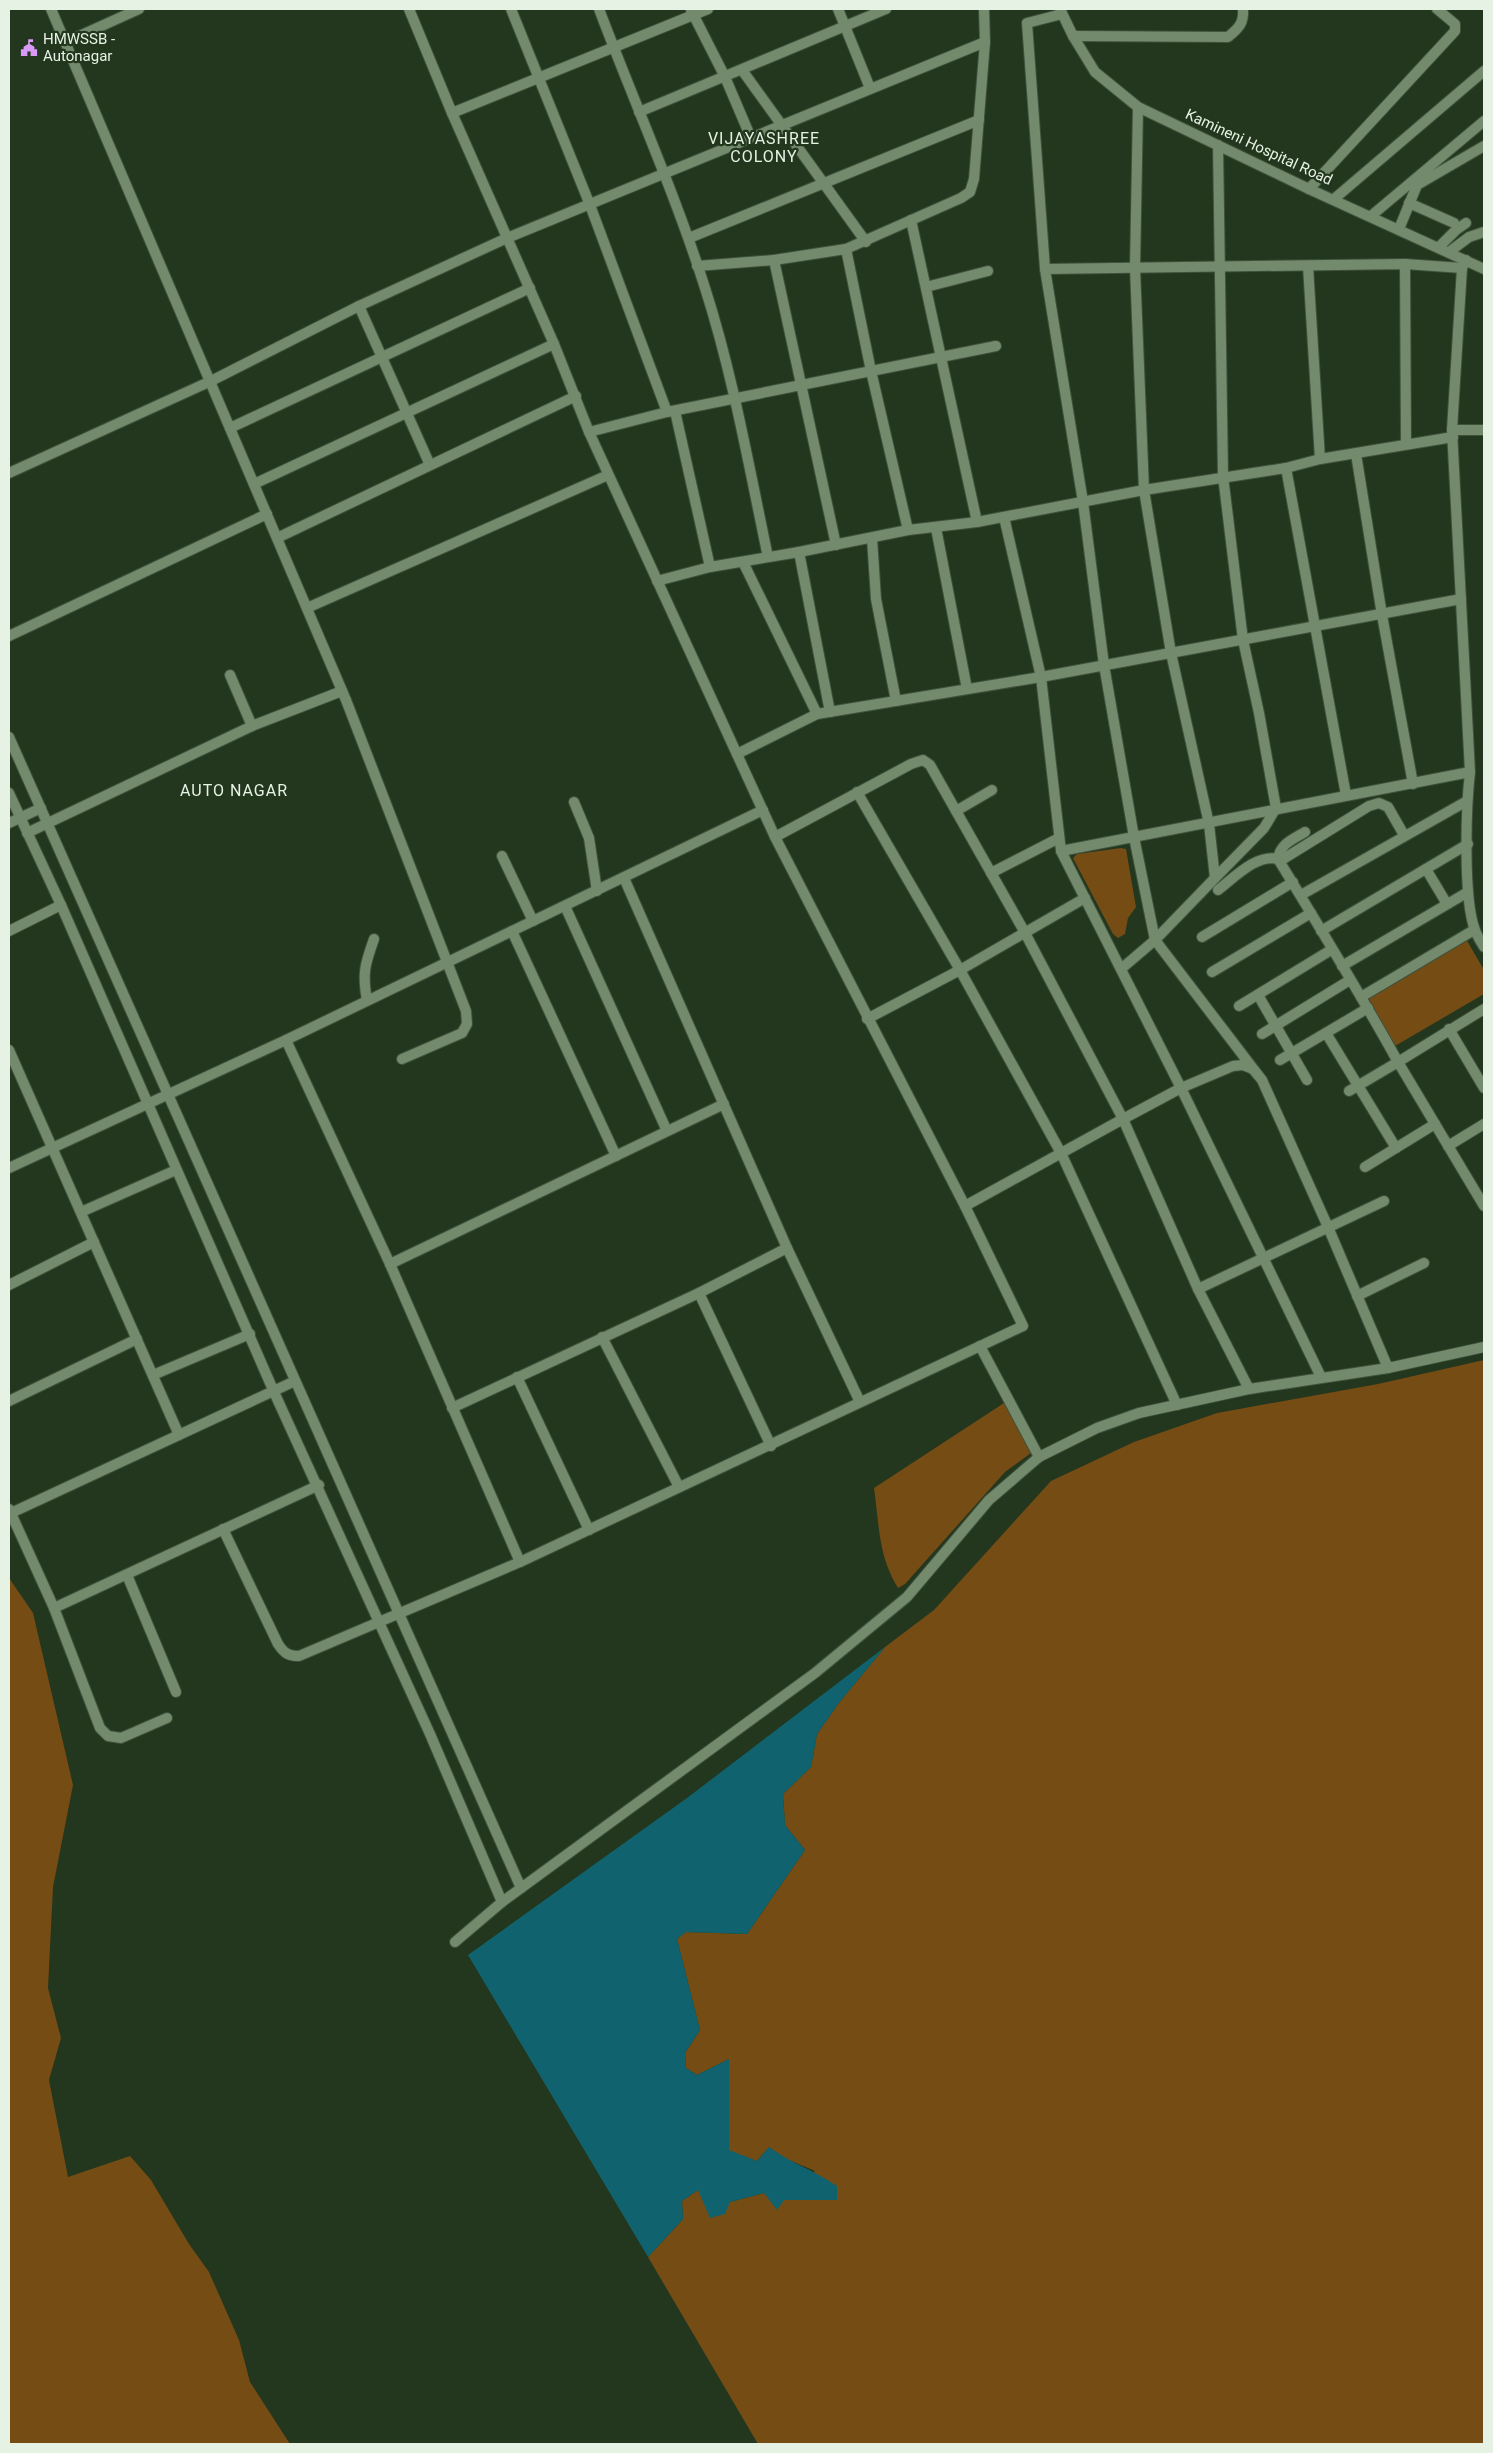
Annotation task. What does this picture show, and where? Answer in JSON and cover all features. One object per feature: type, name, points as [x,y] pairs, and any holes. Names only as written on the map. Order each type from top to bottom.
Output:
[{"type":"street","points":[[51,9],[342,691],[466,1011],[467,1024],[462,1033],[402,1059]]},
{"type":"street","points":[[66,42],[138,9]]},
{"type":"street","points":[[223,1529],[278,1644],[290,1656],[299,1656],[520,1562],[1023,1326],[965,1206],[867,1019],[775,837],[588,432],[576,396],[554,344],[452,113],[409,9]]},
{"type":"street","points":[[511,9],[671,412],[710,567]]},
{"type":"street","points":[[599,9],[689,238],[705,288],[735,399],[768,556]]},
{"type":"street","points":[[452,113],[614,47],[692,12],[708,9]]},
{"type":"street","points":[[838,9],[870,88]]},
{"type":"street","points":[[639,112],[886,9]]},
{"type":"street","points":[[697,266],[774,260],[846,249],[866,242],[961,198],[970,192],[974,179],[985,42],[984,9]]},
{"type":"street","points":[[1073,36],[1228,37],[1241,26],[1244,18],[1243,9]]},
{"type":"street","points":[[1309,189],[1455,31],[1455,24],[1437,9]]},
{"type":"street","points":[[1060,11],[1027,23],[1045,269],[1083,502],[1104,665],[1134,837],[1155,940],[1258,1076]]},
{"type":"street","name":"Kamineni Hospital Road","points":[[1060,11],[1095,72],[1138,106],[1309,189],[1439,247],[1464,264],[1484,269]]},
{"type":"street","points":[[692,12],[725,77],[750,138]]},
{"type":"street","points":[[9,473],[211,381],[359,306],[507,238],[985,42]]},
{"type":"street","points":[[742,70],[784,125],[866,242]]},
{"type":"street","points":[[1334,199],[1484,71]]},
{"type":"street","points":[[1138,106],[1135,268],[1144,490],[1171,653],[1209,824],[1215,878]]},
{"type":"street","points":[[689,238],[979,120]]},
{"type":"street","points":[[1371,216],[1484,121]]},
{"type":"street","points":[[1121,969],[1155,940],[1264,828],[1276,808],[1242,640],[1223,476],[1218,145]]},
{"type":"street","points":[[1399,229],[1417,185],[1484,146]]},
{"type":"street","points":[[1409,203],[1454,223]]},
{"type":"street","points":[[911,220],[977,522]]},
{"type":"street","points":[[1439,247],[1466,222]]},
{"type":"street","points":[[1449,252],[1469,238],[1484,232]]},
{"type":"street","points":[[846,249],[871,371],[908,530]]},
{"type":"street","points":[[774,260],[836,545]]},
{"type":"street","points":[[1405,264],[1406,444]]},
{"type":"street","points":[[1045,269],[1464,264],[1453,434],[1470,772],[1467,801],[1468,892],[1474,930],[1484,947]]},
{"type":"street","points":[[1308,266],[1320,459]]},
{"type":"street","points":[[926,287],[988,271]]},
{"type":"street","points":[[230,428],[530,288]]},
{"type":"street","points":[[359,306],[430,465]]},
{"type":"street","points":[[254,484],[554,344]]},
{"type":"street","points":[[588,432],[671,412],[996,346]]},
{"type":"street","points":[[277,538],[576,396]]},
{"type":"street","points":[[657,581],[710,567],[799,552],[908,530],[977,522],[1223,476],[1286,468],[1320,459],[1484,430]]},
{"type":"street","points":[[1356,454],[1382,615],[1413,784]]},
{"type":"street","points":[[1286,468],[1317,627],[1346,795]]},
{"type":"street","points":[[307,608],[608,475]]},
{"type":"street","points":[[9,636],[267,514]]},
{"type":"street","points":[[1004,517],[1041,677],[1061,851],[1181,1088],[1262,1259],[1321,1377]]},
{"type":"street","points":[[936,528],[967,689]]},
{"type":"street","points":[[872,538],[876,599],[896,701]]},
{"type":"street","points":[[799,552],[830,712]]},
{"type":"street","points":[[743,562],[818,714]]},
{"type":"street","points":[[737,754],[818,714],[1041,677],[1461,599]]},
{"type":"street","points":[[230,675],[252,726]]},
{"type":"street","points":[[27,833],[252,726],[342,691]]},
{"type":"street","points":[[9,737],[521,1888]]},
{"type":"street","points":[[775,837],[911,764],[923,760],[930,765],[1024,931],[1123,1119],[1198,1290],[1249,1389]]},
{"type":"street","points":[[1061,851],[1209,824],[1276,808],[1470,772]]},
{"type":"street","points":[[956,810],[992,790]]},
{"type":"street","points":[[857,792],[960,970],[1061,1153],[1177,1405]]},
{"type":"street","points":[[9,793],[61,905],[274,1392],[319,1485],[502,1902]]},
{"type":"street","points":[[1301,895],[1467,801]]},
{"type":"street","points":[[574,802],[589,838],[597,891]]},
{"type":"street","points":[[1218,890],[1253,864],[1269,857],[1279,860],[1369,806],[1379,803],[1388,807],[1404,835]]},
{"type":"street","points":[[9,823],[41,808]]},
{"type":"street","points":[[9,1168],[286,1040],[763,810]]},
{"type":"street","points":[[1305,832],[1286,843],[1279,851],[1279,860],[1484,1206]]},
{"type":"street","points":[[991,873],[1059,838]]},
{"type":"street","points":[[1321,931],[1468,844]]},
{"type":"street","points":[[502,856],[533,921]]},
{"type":"street","points":[[1426,869],[1447,904]]},
{"type":"street","points":[[624,878],[788,1248],[860,1402]]},
{"type":"street","points":[[1202,937],[1292,882]]},
{"type":"street","points":[[1342,966],[1468,892]]},
{"type":"street","points":[[867,1019],[960,970],[1024,931],[1085,898]]},
{"type":"street","points":[[9,931],[61,905]]},
{"type":"street","points":[[565,906],[667,1131]]},
{"type":"street","points":[[1212,972],[1311,912]]},
{"type":"street","points":[[1361,997],[1474,930]]},
{"type":"street","points":[[512,931],[616,1156]]},
{"type":"street","points":[[367,1000],[363,980],[364,966],[374,939]]},
{"type":"street","points":[[1240,1006],[1331,950]]},
{"type":"street","points":[[1262,1034],[1350,980]]},
{"type":"street","points":[[1258,995],[1307,1080]]},
{"type":"street","points":[[1280,1060],[1368,1008]]},
{"type":"street","points":[[1353,1088],[1484,1009]]},
{"type":"street","points":[[1449,1029],[1484,1088]]},
{"type":"street","points":[[1326,1033],[1353,1088],[1396,1148]]},
{"type":"street","points":[[286,1040],[390,1264],[520,1562]]},
{"type":"street","points":[[9,1050],[179,1435]]},
{"type":"street","points":[[965,1206],[1181,1088],[1233,1066],[1243,1065],[1252,1068],[1258,1076],[1328,1227],[1388,1368]]},
{"type":"street","points":[[390,1264],[724,1104]]},
{"type":"street","points":[[1365,1167],[1436,1124]]},
{"type":"street","points":[[1448,1146],[1484,1124]]},
{"type":"street","points":[[81,1212],[176,1170]]},
{"type":"street","points":[[1198,1290],[1384,1200]]},
{"type":"street","points":[[9,1286],[94,1242]]},
{"type":"street","points":[[452,1408],[602,1336],[699,1293],[788,1248]]},
{"type":"street","points":[[1357,1296],[1424,1263]]},
{"type":"street","points":[[699,1293],[770,1446]]},
{"type":"street","points":[[153,1375],[250,1334]]},
{"type":"street","points":[[602,1336],[679,1486]]},
{"type":"street","points":[[9,1401],[137,1338]]},
{"type":"street","points":[[980,1346],[1039,1457]]},
{"type":"street","points":[[455,1942],[502,1902],[815,1673],[900,1603],[989,1500],[1039,1457],[1097,1428],[1139,1413],[1249,1389],[1388,1368],[1484,1347]]},
{"type":"street","points":[[517,1377],[589,1530]]},
{"type":"street","points":[[167,1718],[121,1738],[108,1736],[100,1728],[54,1608],[10,1511],[295,1381]]},
{"type":"street","points":[[54,1608],[319,1485]]},
{"type":"street","points":[[127,1574],[176,1692]]},
{"type":"shaded area","points":[[1121,848],[1126,849],[1136,907],[1128,918],[1125,934],[1118,938],[1113,934],[1073,858],[1077,854]]},
{"type":"shaded area","points":[[1466,939],[1484,970],[1484,994],[1395,1046],[1367,996]]},
{"type":"shaded area","points":[[1484,1360],[1484,2444],[758,2444],[648,2257],[683,2219],[682,2201],[698,2190],[730,2202],[764,2193],[784,2200],[815,2171],[784,2158],[769,2147],[757,2161],[729,2151],[729,2059],[697,2075],[686,2068],[685,2053],[700,2030],[677,1939],[685,1932],[747,1934],[805,1850],[785,1825],[783,1794],[811,1767],[817,1734],[838,1704],[885,1647],[934,1610],[1051,1481],[1134,1442],[1217,1413],[1378,1384]]},
{"type":"shaded area","points":[[1004,1403],[1031,1453],[1005,1472],[905,1584],[898,1588],[891,1576],[883,1552],[874,1488]]},
{"type":"shaded area","points":[[9,1578],[33,1613],[73,1785],[53,1887],[48,1988],[61,2038],[49,2080],[68,2177],[130,2156],[151,2180],[189,2244],[209,2272],[239,2340],[250,2382],[290,2444],[9,2444]]},
{"type":"water","points":[[885,1647],[838,1704],[817,1734],[811,1767],[783,1794],[785,1825],[805,1850],[747,1934],[686,1932],[677,1939],[700,2030],[685,2053],[686,2068],[697,2075],[729,2059],[729,2150],[757,2161],[769,2147],[785,2158],[820,2175],[837,2186],[837,2200],[784,2200],[777,2210],[764,2193],[730,2202],[725,2214],[710,2218],[698,2190],[682,2201],[683,2219],[648,2257],[468,1955],[687,1798]]},
{"type":"place","name":"HMWSSB - Autonagar","points":[[29,48]]},
{"type":"district","name":"VIJAYASHREE COLONY","points":[[764,147]]},
{"type":"district","name":"AUTO NAGAR","points":[[234,790]]}]
